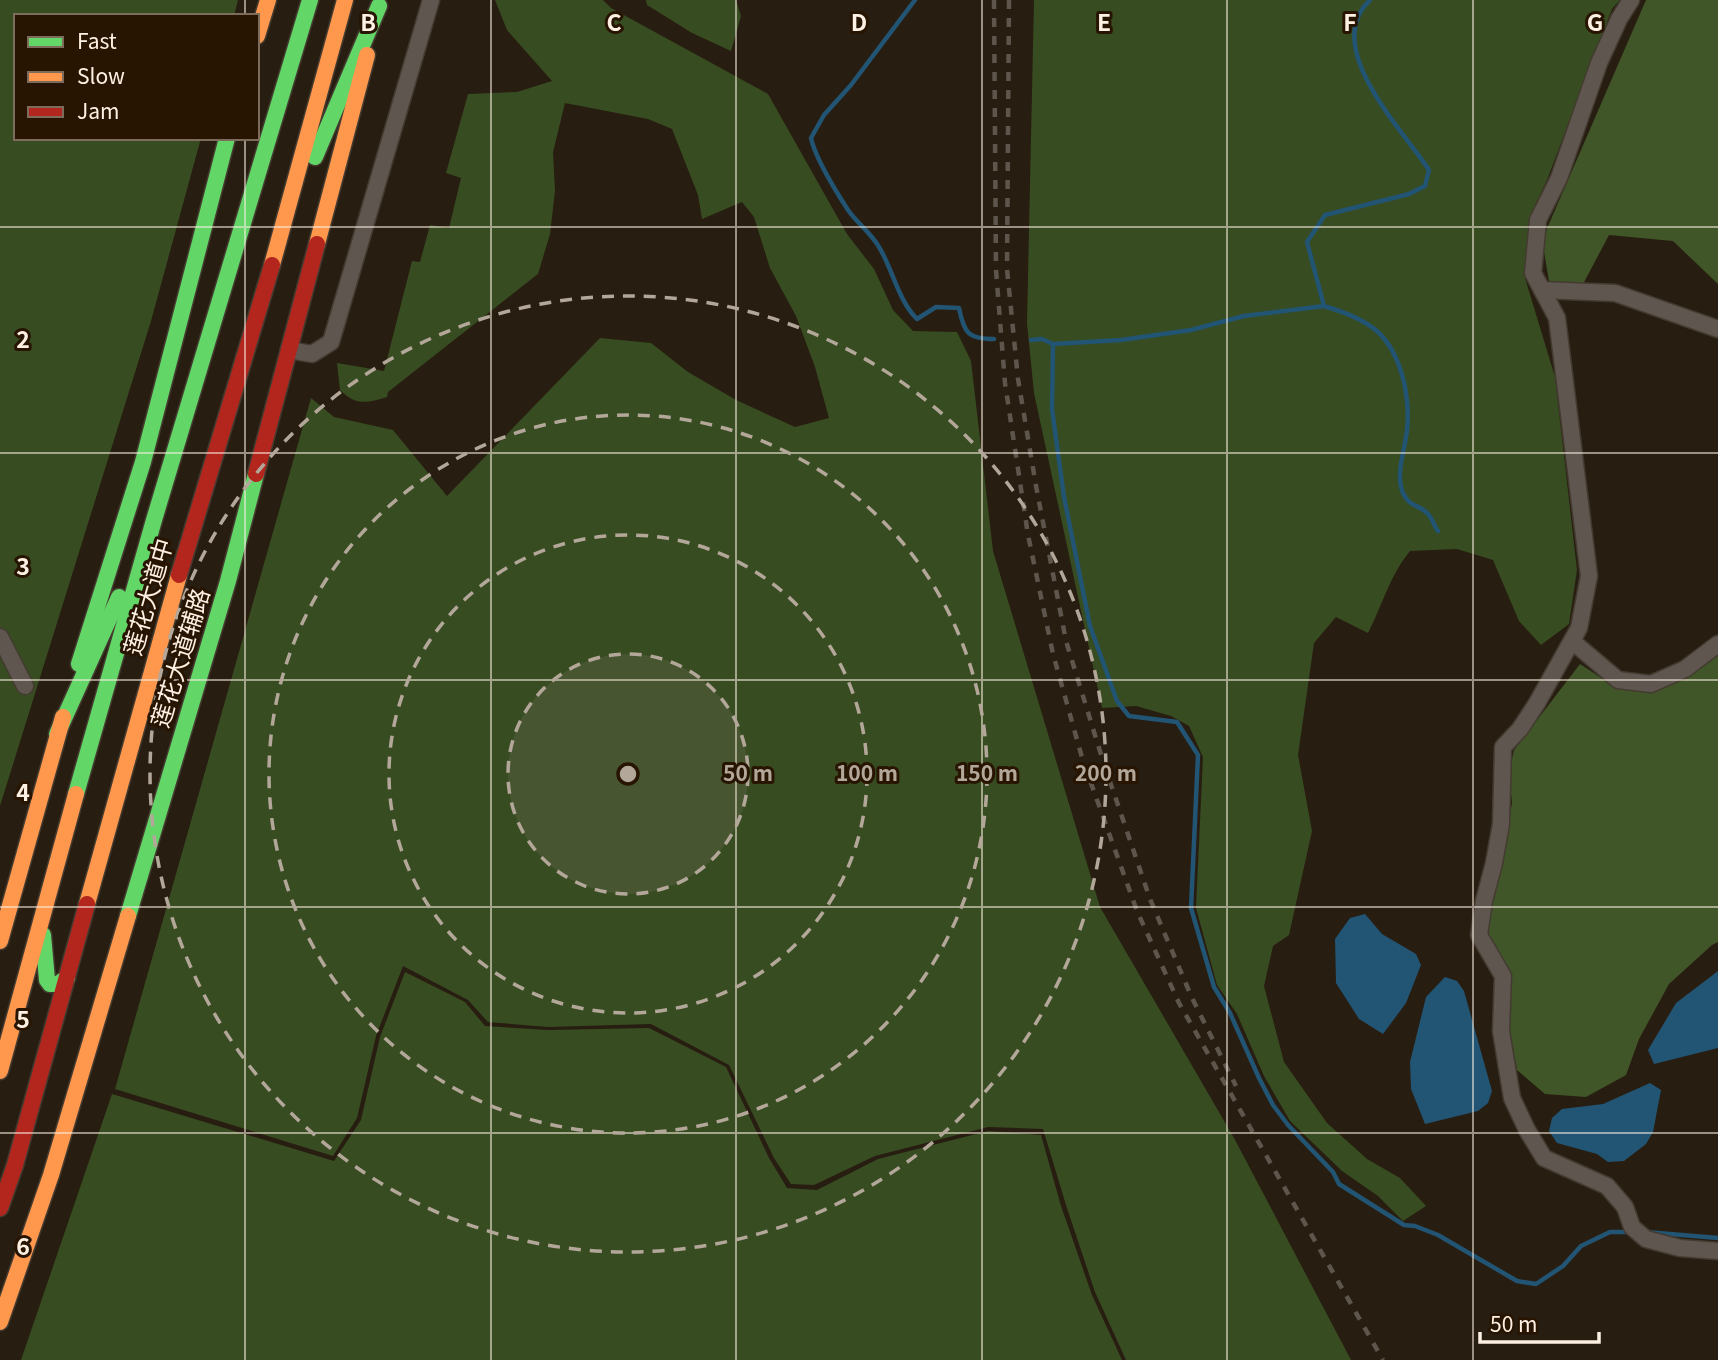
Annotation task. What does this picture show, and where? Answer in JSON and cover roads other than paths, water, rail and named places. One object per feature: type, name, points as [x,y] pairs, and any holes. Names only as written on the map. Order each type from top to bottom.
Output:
[{"type":"main road","points":[[259,29],[268,0]]},
{"type":"main road","name":"莲花大道中","points":[[0,1071],[154,520],[310,0]]},
{"type":"main road","name":"莲花大道中","points":[[0,1208],[15,1165],[187,546],[277,247],[345,0]]},
{"type":"main road","points":[[277,247],[380,3]]},
{"type":"main road","name":"莲花大道辅路","points":[[0,1322],[51,1175],[228,580],[380,3]]},
{"type":"main road","points":[[0,942],[57,734],[143,462],[226,140]]},
{"type":"main road","points":[[57,734],[154,520]]},
{"type":"main road","points":[[42,914],[47,980],[50,984],[58,984],[67,978]]},
{"type":"street","points":[[289,350],[312,354],[331,342],[431,0]]},
{"type":"street","points":[[1631,0],[1599,63],[1559,178],[1538,220],[1533,272],[1557,318],[1567,382],[1579,509],[1590,576],[1579,628],[1537,703],[1520,729],[1503,747],[1501,824],[1479,935],[1503,976],[1501,1031],[1511,1098],[1544,1158],[1607,1186],[1625,1207],[1632,1227],[1646,1239],[1680,1248],[1718,1251]]},
{"type":"street","points":[[1542,290],[1615,293],[1718,329]]},
{"type":"street","points":[[0,637],[25,686]]},
{"type":"street","points":[[1572,641],[1618,680],[1651,684],[1685,670],[1718,644]]},
{"type":"water","points":[[1365,914],[1382,934],[1416,954],[1421,965],[1406,1003],[1383,1034],[1359,1019],[1336,983],[1335,939],[1350,918]]},
{"type":"water","points":[[1718,971],[1718,1048],[1654,1064],[1648,1050],[1676,1003]]},
{"type":"water","points":[[1445,977],[1457,981],[1464,991],[1492,1091],[1488,1103],[1478,1111],[1425,1124],[1411,1089],[1410,1062],[1426,997]]},
{"type":"water","points":[[1650,1083],[1661,1090],[1653,1132],[1646,1144],[1624,1161],[1608,1162],[1597,1154],[1557,1143],[1549,1131],[1552,1118],[1562,1109],[1603,1104]]},
{"type":"waterway","points":[[915,0],[851,85],[824,115],[811,138],[833,185],[848,210],[879,247],[900,294],[917,319],[936,307],[959,308],[965,329],[969,333],[978,338],[994,339]]},
{"type":"waterway","points":[[1370,0],[1357,19],[1354,41],[1360,64],[1371,88],[1429,170],[1425,186],[1409,194],[1325,215],[1307,242],[1324,306],[1367,324],[1377,331],[1393,352],[1404,382],[1408,418],[1400,470],[1401,486],[1406,498],[1429,515],[1438,531]]},
{"type":"waterway","points":[[1053,344],[1121,340],[1191,330],[1244,316],[1324,306]]},
{"type":"waterway","points":[[1031,340],[1042,339],[1053,344],[1052,409],[1064,497],[1090,626],[1117,701],[1129,716],[1177,722],[1198,755],[1191,908],[1214,987],[1230,1013],[1273,1105],[1288,1125],[1333,1172],[1339,1184],[1404,1225],[1415,1226],[1438,1235],[1517,1281],[1536,1284],[1563,1266],[1581,1246],[1610,1232],[1629,1232]]},
{"type":"waterway","points":[[1646,1232],[1718,1238]]},
{"type":"railway","points":[[994,0],[996,270],[1005,383],[1028,535],[1053,654],[1083,761],[1137,911],[1179,1003],[1383,1360]]},
{"type":"railway","points":[[1009,0],[1007,269],[1018,379],[1066,641],[1150,899],[1192,998],[1236,1086]]}]
